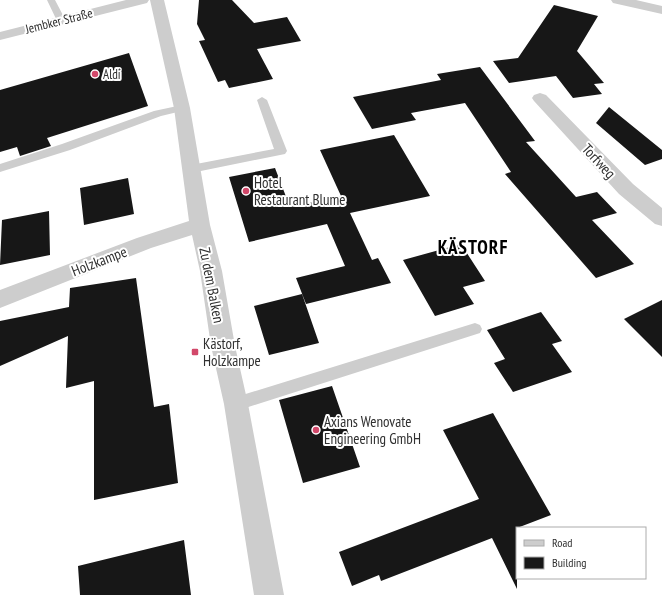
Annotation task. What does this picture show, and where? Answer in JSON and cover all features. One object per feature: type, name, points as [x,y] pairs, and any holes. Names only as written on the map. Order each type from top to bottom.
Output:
[{"type":"street","name":"Jembker Straße","points":[[0,36],[142,0]]},
{"type":"street","name":"Zu dem Balken","points":[[157,0],[182,108],[200,225],[211,271],[223,346],[236,404],[269,595]]},
{"type":"street","points":[[618,0],[662,10]]},
{"type":"street","name":"Torfweg","points":[[540,98],[626,189],[662,219]]},
{"type":"street","name":"Holzkampe","points":[[0,299],[144,244],[200,225]]},
{"type":"lane","points":[[51,0],[60,21]]},
{"type":"lane","points":[[191,168],[281,151],[262,100]]},
{"type":"lane","points":[[0,168],[66,147],[158,113],[182,108]]},
{"type":"lane","points":[[236,404],[475,329]]},
{"type":"building","points":[[199,0],[232,0],[254,23],[287,17],[301,41],[257,49],[273,79],[229,88],[225,80],[218,82],[199,41],[205,40],[197,24]]},
{"type":"building","points":[[554,5],[598,16],[577,51],[604,83],[594,84],[602,94],[573,98],[556,76],[509,83],[493,61],[518,58]]},
{"type":"building","points":[[129,53],[148,106],[47,138],[51,146],[20,156],[17,147],[0,152],[0,90]]},
{"type":"building","points":[[480,67],[535,141],[526,142],[576,197],[597,192],[617,213],[592,220],[634,264],[596,278],[505,174],[511,172],[465,103],[411,113],[416,120],[372,129],[353,97],[441,80],[437,74]]},
{"type":"building","points":[[609,107],[662,150],[662,159],[645,165],[596,123]]},
{"type":"building","points":[[394,135],[430,196],[350,213],[372,260],[378,258],[391,283],[306,304],[296,278],[345,266],[327,224],[249,242],[229,177],[275,168],[290,207],[341,196],[320,150]]},
{"type":"building","points":[[128,178],[134,214],[84,225],[80,188]]},
{"type":"building","points":[[49,211],[50,255],[0,265],[2,220]]},
{"type":"building","points":[[461,244],[485,281],[463,287],[474,304],[435,316],[403,260]]},
{"type":"building","points":[[136,278],[154,407],[169,404],[178,483],[94,500],[94,381],[66,388],[68,336],[0,366],[0,321],[69,307],[70,288]]},
{"type":"building","points":[[302,294],[319,343],[269,355],[254,306]]},
{"type":"building","points":[[662,300],[662,357],[624,319]]},
{"type":"building","points":[[541,312],[562,341],[552,344],[572,372],[513,392],[494,363],[505,359],[487,330]]},
{"type":"building","points":[[332,386],[360,467],[303,483],[279,400]]},
{"type":"building","points":[[493,413],[551,515],[516,527],[517,589],[492,538],[381,581],[379,575],[352,586],[339,552],[479,499],[443,430]]},
{"type":"building","points":[[184,540],[191,595],[80,595],[78,566]]},
{"type":"place","name":"Aldi","points":[[95,74]]},
{"type":"place","name":"Hotel Restaurant Blume","points":[[246,191]]},
{"type":"place","name":"Kästorf, Holzkampe","points":[[195,352]]},
{"type":"place","name":"Axians Wenovate Engineering GmbH","points":[[316,430]]},
{"type":"district","name":"KÄSTORF","points":[[473,247]]}]
